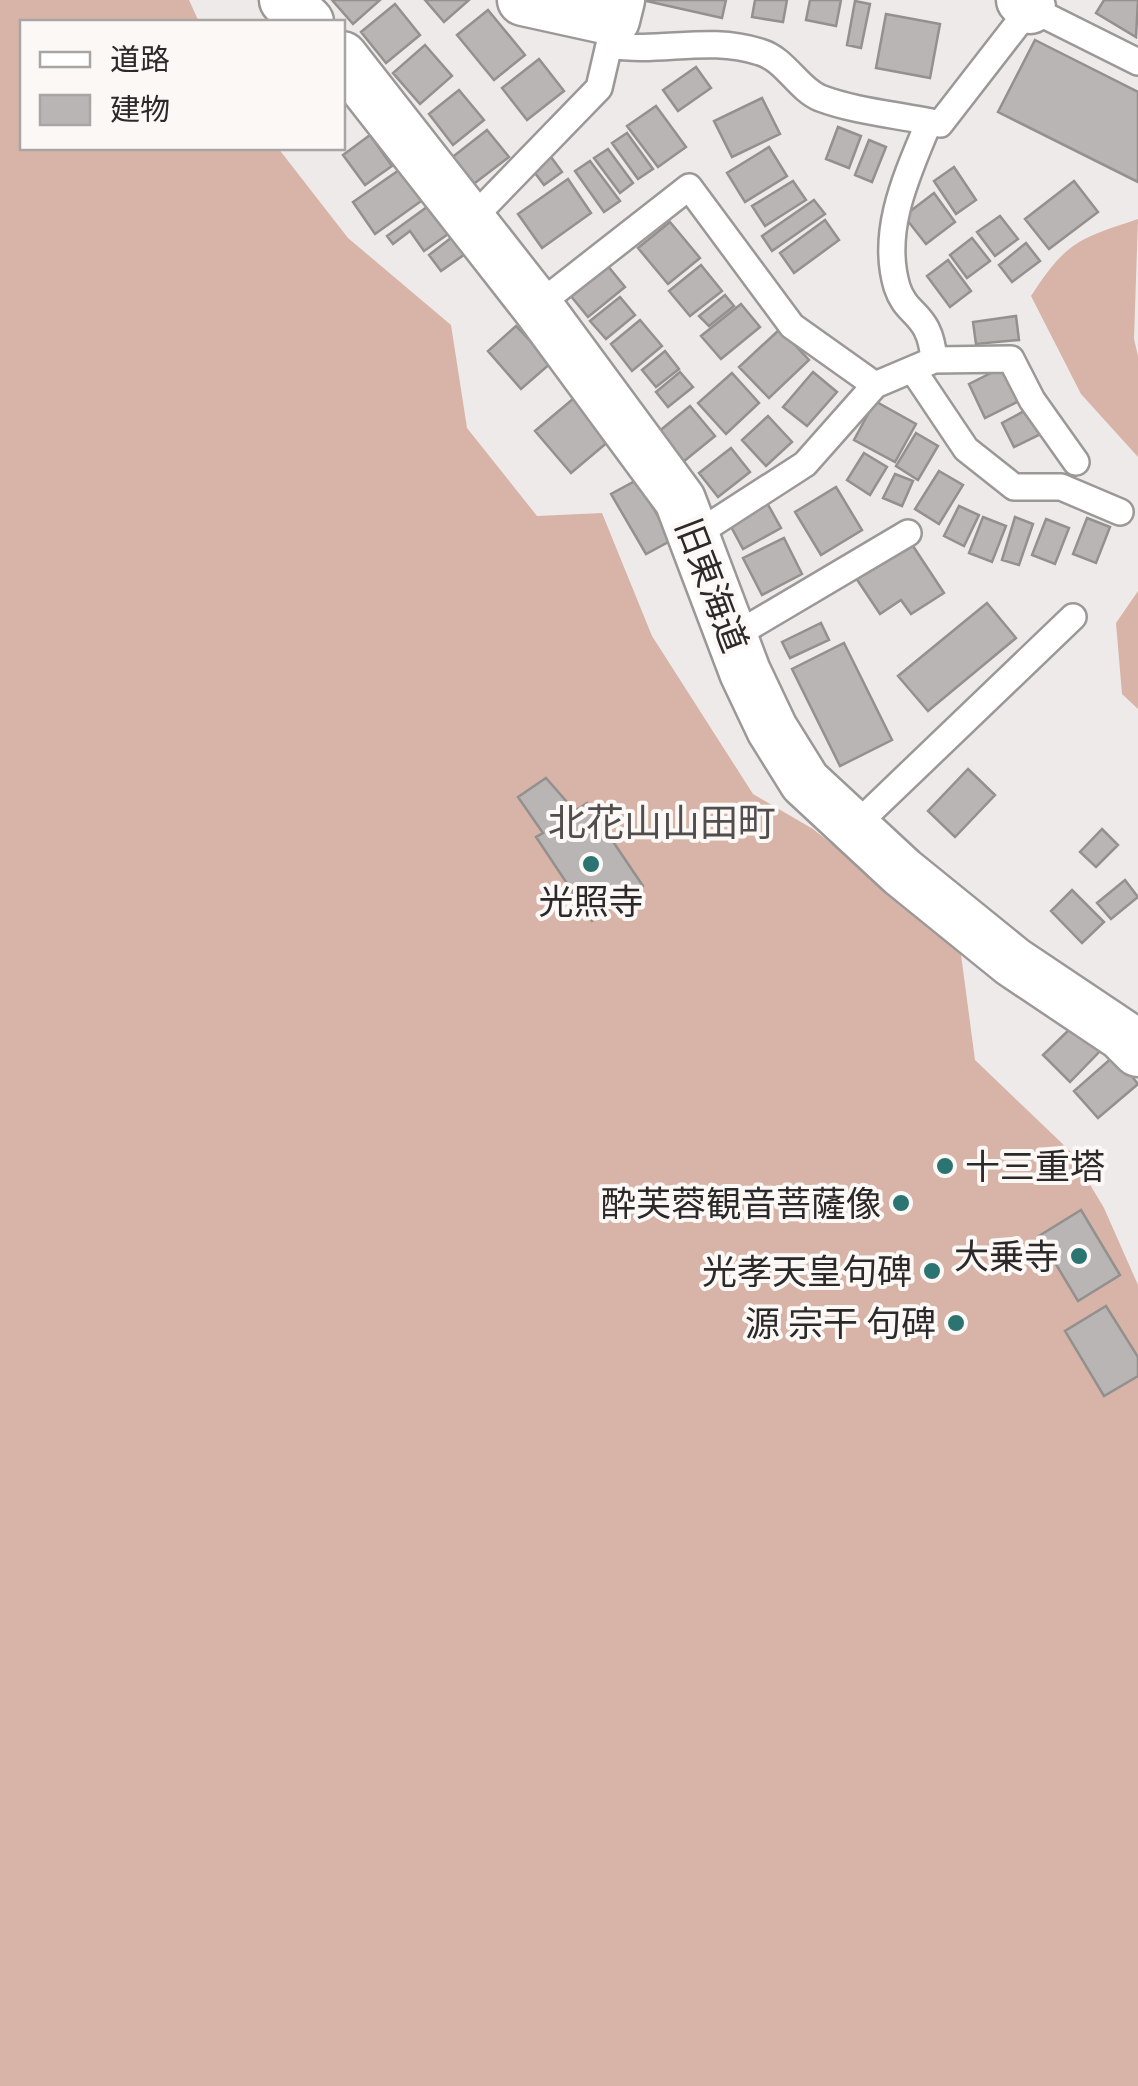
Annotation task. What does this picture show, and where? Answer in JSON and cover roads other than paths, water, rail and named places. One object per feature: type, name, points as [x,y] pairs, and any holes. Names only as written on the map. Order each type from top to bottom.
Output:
[{"type":"street","points":[[285,0],[306,20]]},
{"type":"street","points":[[524,0],[614,22]]},
{"type":"street","name":"旧東海道","points":[[345,60],[538,306],[680,500],[745,672],[772,730],[805,782],[1013,962],[1122,1035],[1138,1051]]},
{"type":"lane","points":[[614,22],[639,50],[698,41],[762,52],[791,71],[816,97],[940,124],[1026,4],[1138,62]]},
{"type":"lane","points":[[469,222],[599,88],[614,22]]},
{"type":"lane","points":[[929,122],[900,193],[892,242],[897,290],[932,332],[924,365],[966,449],[1014,487],[1061,486],[1120,512]]},
{"type":"lane","points":[[538,306],[689,187],[792,326],[875,385]]},
{"type":"lane","points":[[695,535],[805,464],[875,385],[924,365],[1011,359],[1032,400],[1076,462]]},
{"type":"lane","points":[[734,636],[908,533]]},
{"type":"lane","points":[[854,827],[1074,618]]},
{"type":"place","name":"光照寺","points":[[591,864]]},
{"type":"place","name":"十三重塔","points":[[945,1166]]},
{"type":"place","name":"酔芙蓉観音菩薩像","points":[[901,1203]]},
{"type":"place","name":"大乗寺","points":[[1079,1256]]},
{"type":"place","name":"光孝天皇句碑","points":[[932,1271]]},
{"type":"place","name":"源 宗干 句碑","points":[[956,1323]]},
{"type":"district","name":"北花山山田町","points":[[662,822]]}]
